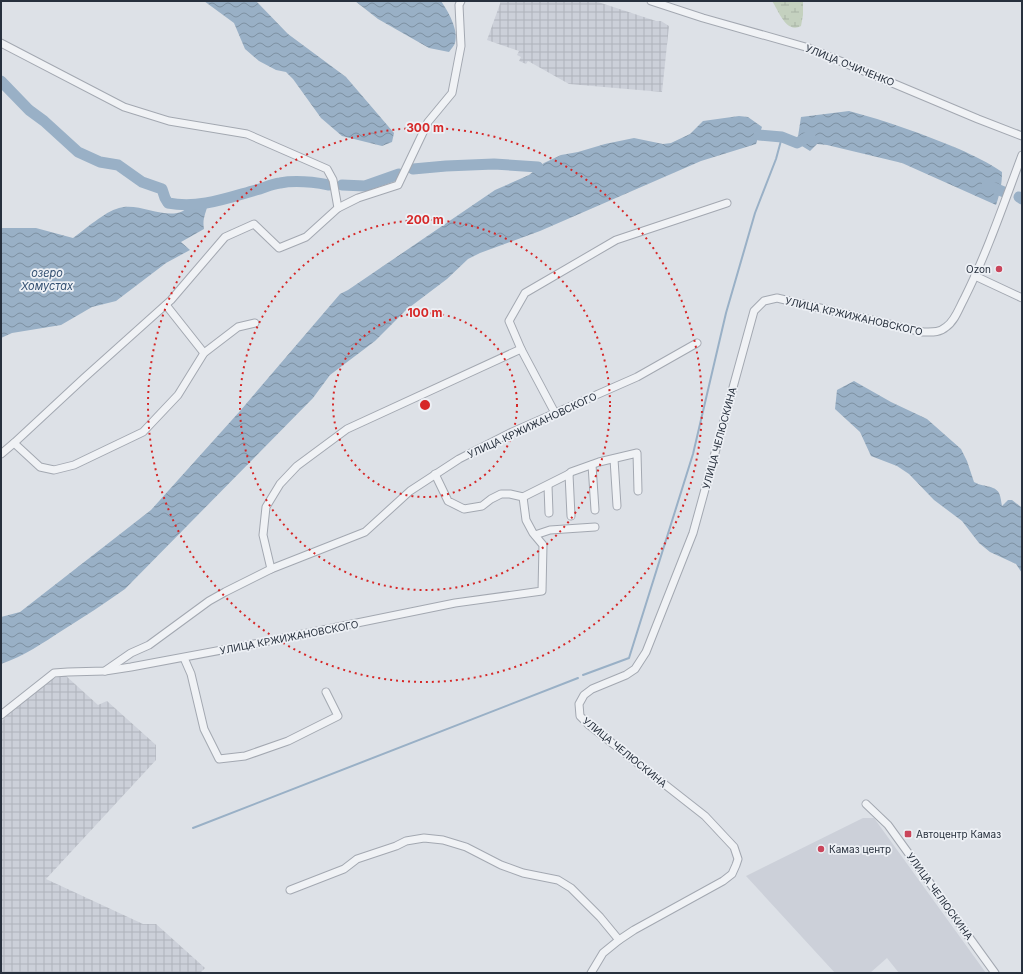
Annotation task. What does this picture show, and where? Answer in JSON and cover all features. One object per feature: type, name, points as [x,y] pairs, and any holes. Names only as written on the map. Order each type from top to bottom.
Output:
[{"type":"street","points":[[1,454],[166,305],[225,237],[254,224],[279,248],[306,237],[338,208],[358,198],[398,185],[428,122],[452,93],[461,46],[460,1]]},
{"type":"street","name":"УЛИЦА ОЧИЧЕНКО","points":[[651,1],[703,18],[809,48],[1022,136]]},
{"type":"street","points":[[1,43],[124,107],[169,121],[247,134],[327,169],[333,180],[338,208]]},
{"type":"street","name":"УЛИЦА КРЖИЖАНОВСКОГО","points":[[754,311],[764,301],[777,298],[923,332],[939,332],[948,327],[954,319],[975,276],[1022,155]]},
{"type":"street","points":[[555,413],[520,349],[509,321],[525,293],[616,240],[727,203]]},
{"type":"street","points":[[975,276],[1022,298]]},
{"type":"street","points":[[166,305],[204,353]]},
{"type":"street","name":"УЛИЦА ЧЕЛЮСКИНА","points":[[591,973],[603,954],[619,940],[634,930],[723,881],[732,874],[738,859],[734,847],[705,816],[589,725],[580,716],[579,704],[584,695],[592,689],[626,675],[635,669],[646,652],[693,533],[754,311]]},
{"type":"street","points":[[14,443],[40,467],[54,470],[74,465],[88,459],[142,432],[178,395],[204,353],[238,327],[255,323]]},
{"type":"street","name":"УЛИЦА КРЖИЖАНОВСКОГО","points":[[105,671],[130,653],[149,645],[209,601],[271,569],[365,532],[410,491],[459,459],[512,432],[637,377],[697,343]]},
{"type":"street","points":[[271,569],[263,535],[266,507],[280,484],[297,466],[347,429],[520,349]]},
{"type":"street","points":[[435,474],[448,501],[464,509],[482,506],[500,494],[510,494],[523,497],[548,486],[571,472],[637,453],[638,491]]},
{"type":"street","points":[[614,459],[617,506]]},
{"type":"street","points":[[592,465],[595,510]]},
{"type":"street","points":[[569,474],[571,516]]},
{"type":"street","points":[[548,486],[549,513]]},
{"type":"street","points":[[523,497],[526,520],[535,535],[550,530],[595,527]]},
{"type":"street","name":"УЛИЦА КРЖИЖАНОВСКОГО","points":[[1,715],[54,673],[105,671],[184,658],[456,603],[542,591],[543,545],[535,535]]},
{"type":"street","points":[[184,658],[191,674],[204,729],[219,759],[245,756],[281,743],[338,716],[326,692]]},
{"type":"street","name":"УЛИЦА ЧЕЛЮСКИНА","points":[[866,804],[888,825],[995,973]]},
{"type":"street","points":[[290,890],[344,869],[357,859],[396,846],[406,841],[424,838],[443,840],[466,847],[501,866],[522,873],[558,880],[571,888],[600,917],[619,940]]},
{"type":"shaded area","points":[[501,1],[595,1],[656,21],[661,21],[669,26],[662,92],[569,84],[528,61],[526,64],[519,61],[521,57],[517,55],[519,51],[487,40]]},
{"type":"shaded area","points":[[65,675],[98,705],[107,701],[156,745],[156,760],[46,879],[143,924],[156,924],[205,968],[200,973],[1,973],[1,722],[13,709],[52,679]]},
{"type":"shaded area","points":[[863,818],[874,818],[986,973],[899,973],[887,958],[870,973],[835,973],[746,876]]},
{"type":"green space","points":[[772,1],[803,1],[801,26],[796,28],[787,24]]},
{"type":"water","points":[[204,1],[256,1],[288,34],[346,77],[394,133],[392,142],[382,146],[342,136],[321,118],[293,79],[286,72],[276,70],[259,61],[245,49],[234,23]]},
{"type":"water","points":[[355,1],[441,1],[450,15],[454,27],[456,38],[455,44],[449,52],[429,48],[378,19]]},
{"type":"water","points":[[849,111],[891,123],[932,138],[970,154],[997,168],[1002,172],[1002,181],[996,205],[902,163],[827,145],[817,144],[810,151],[797,143],[801,117]]},
{"type":"water","points":[[739,116],[748,117],[762,127],[756,144],[701,161],[540,231],[480,253],[468,259],[447,279],[406,310],[375,341],[330,375],[313,398],[125,589],[41,644],[18,657],[1,664],[1,617],[20,612],[151,510],[240,411],[340,294],[495,190],[529,175],[544,163],[561,155],[634,138],[663,144],[671,143],[690,134],[703,121]]},
{"type":"water","name":"озеро Хомустах","points":[[198,201],[208,203],[204,219],[204,229],[181,242],[190,250],[166,263],[116,301],[92,307],[61,325],[12,333],[1,338],[1,228],[36,228],[73,238],[101,217],[119,208],[135,207],[160,212],[176,213],[183,211]]},
{"type":"water","points":[[854,381],[891,402],[927,419],[961,449],[974,482],[997,490],[1002,506],[1008,500],[1012,500],[1021,507],[1022,573],[1016,564],[990,552],[979,543],[962,521],[934,500],[909,474],[897,466],[871,456],[860,432],[835,409],[837,390]]},
{"type":"waterway","points":[[1,81],[29,110],[44,121],[78,152],[100,162],[118,165],[142,182],[162,189],[168,203],[191,205],[202,204],[286,182],[304,182],[329,185]]},
{"type":"waterway","points":[[759,135],[782,137],[797,143],[810,136]]},
{"type":"waterway","points":[[583,675],[629,658],[693,454],[726,313],[755,213],[776,159],[782,137]]},
{"type":"waterway","points":[[413,169],[494,164],[538,167]]},
{"type":"waterway","points":[[342,185],[365,186],[399,174]]},
{"type":"waterway","points":[[987,185],[1004,192]]},
{"type":"waterway","points":[[193,828],[578,678]]},
{"type":"place","name":"Ozon","points":[[999,269]]},
{"type":"place","name":"Автоцентр Камаз","points":[[908,834]]},
{"type":"place","name":"Камаз центр","points":[[821,849]]}]
